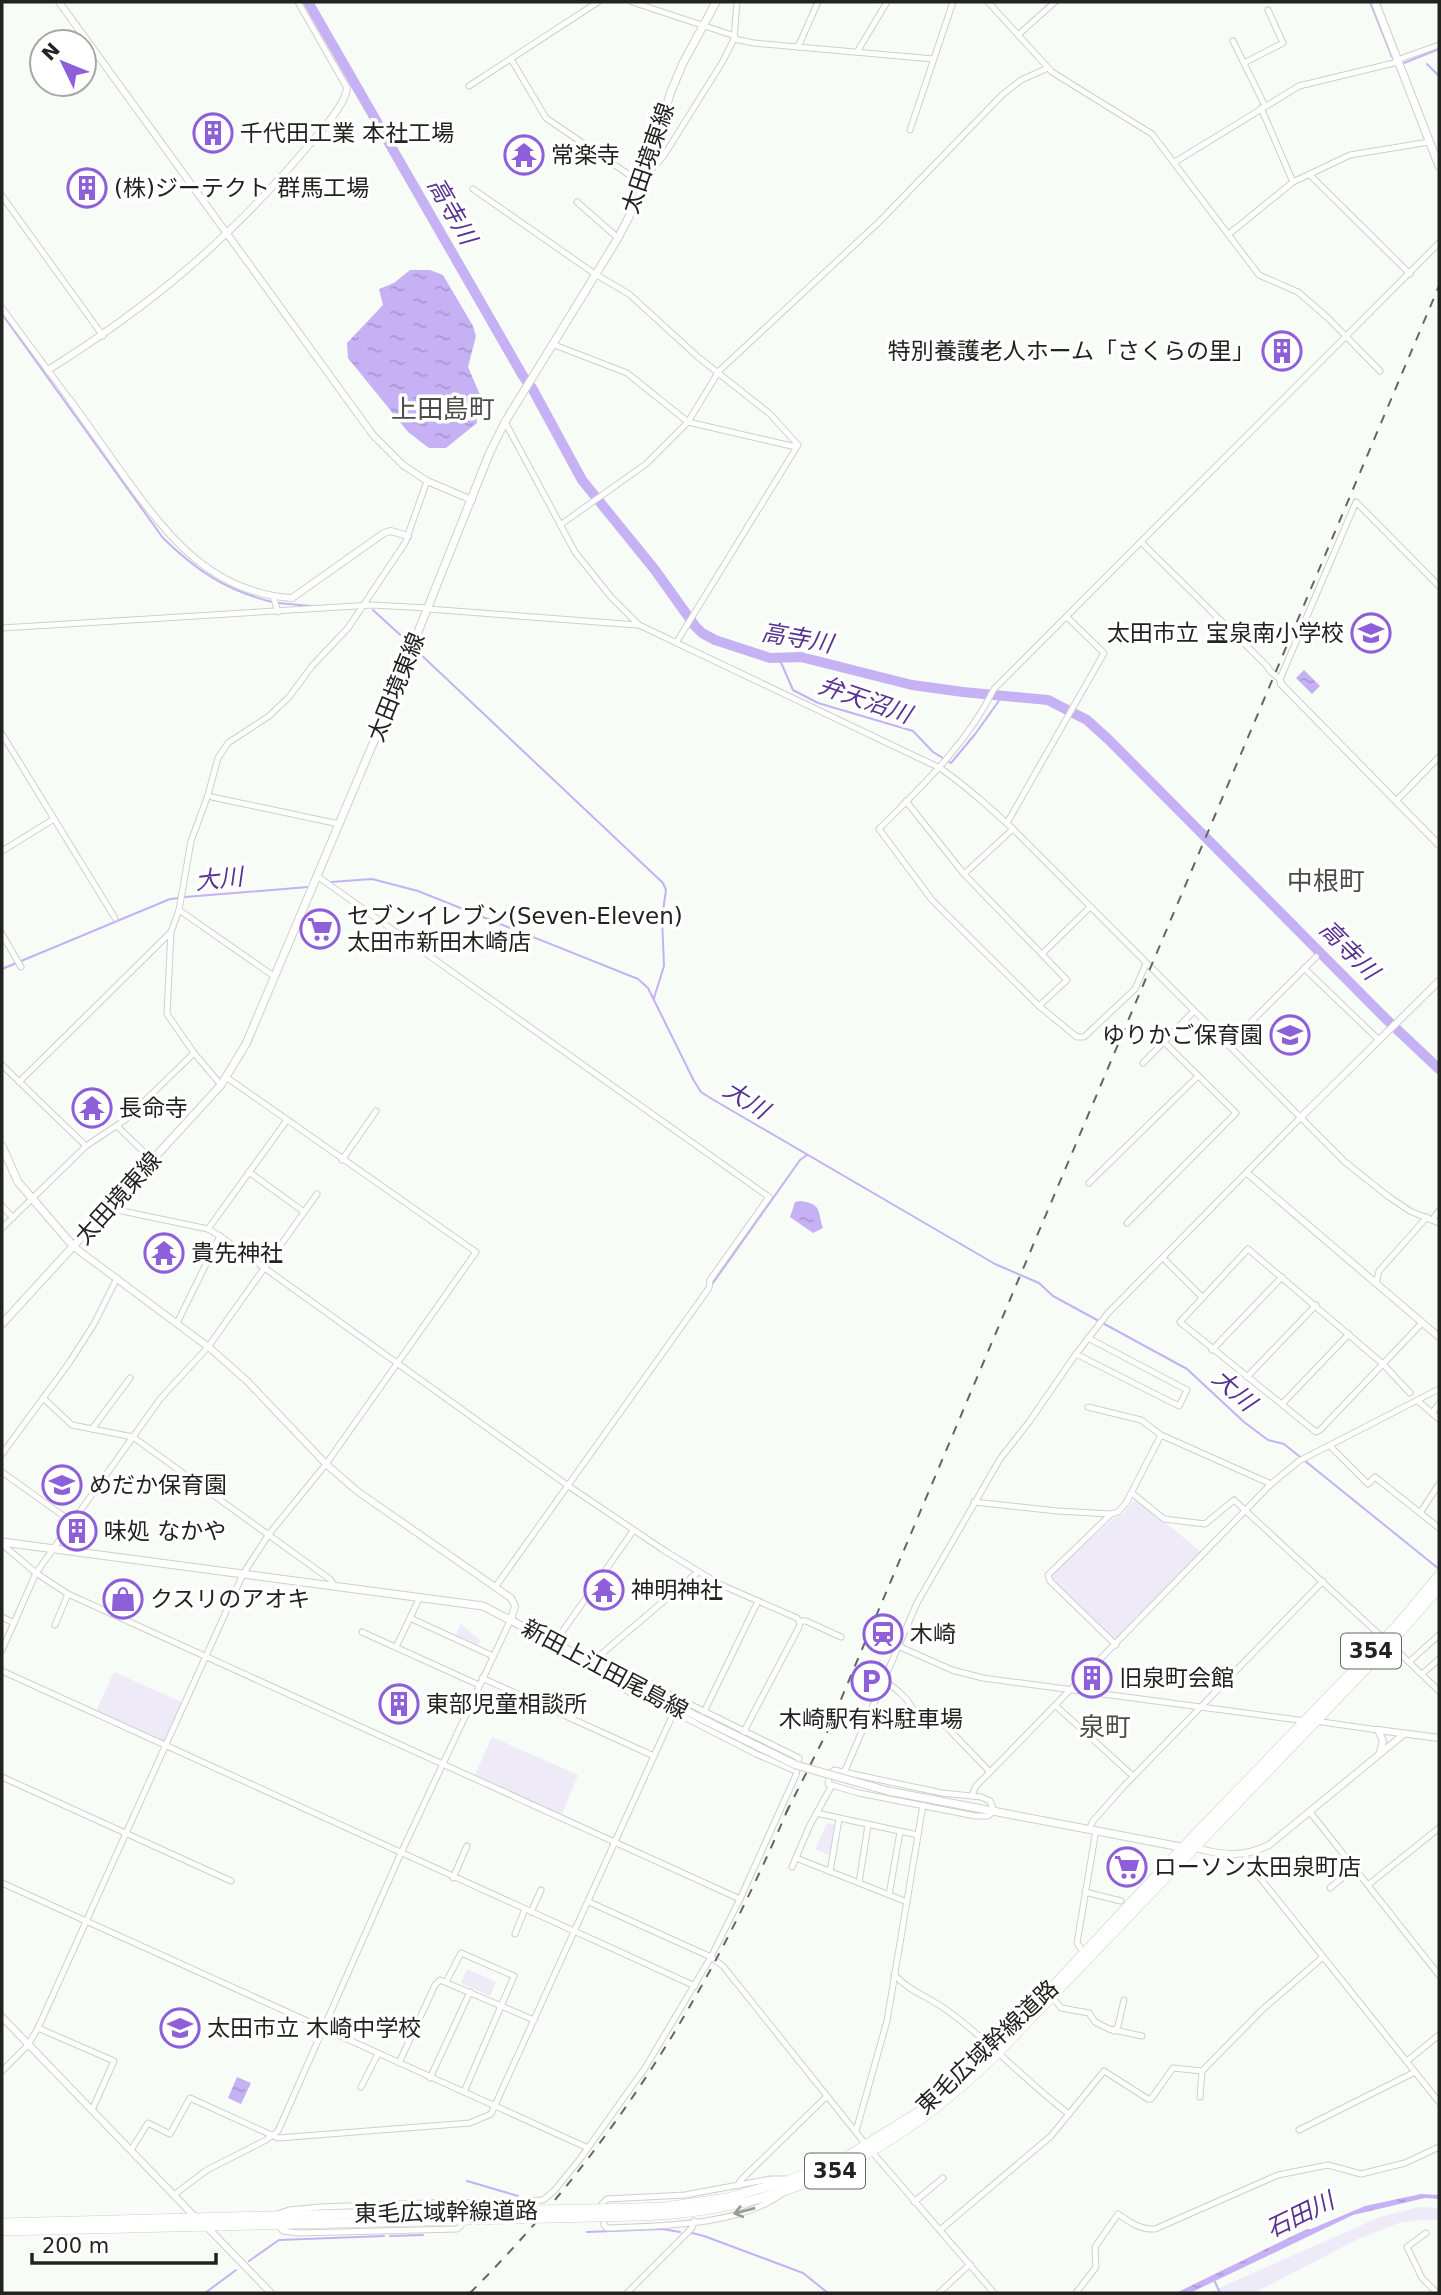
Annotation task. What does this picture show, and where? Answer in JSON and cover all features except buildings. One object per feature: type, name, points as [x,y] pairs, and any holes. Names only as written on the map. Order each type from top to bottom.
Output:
[{"type":"highway","name":"東毛広域幹線道路","points":[[995,2050],[1026,2024],[1316,1721],[1438,1581]]},
{"type":"highway","name":"東毛広域幹線道路","points":[[2,2231],[274,2221],[699,2211],[789,2184],[870,2149],[933,2113],[1304,1720],[1386,1641]]},
{"type":"highway","name":"東毛広域幹線道路","points":[[2,2223],[195,2217],[274,2221]]},
{"type":"main road","name":"太田境東線","points":[[2,1324],[223,1081],[246,1044],[340,824],[490,452],[505,422],[618,238],[644,185],[670,94],[683,63],[716,2]]},
{"type":"main road","points":[[1375,2],[1439,166]]},
{"type":"main road","points":[[2,1146],[18,1182],[74,1247]]},
{"type":"main road","name":"新田上江田尾島線","points":[[2,1543],[483,1606],[796,1765],[888,1791],[1195,1849]]},
{"type":"street","points":[[59,2],[373,435],[403,465],[427,481],[472,500]]},
{"type":"street","points":[[48,370],[103,336],[160,293],[228,234],[276,185],[344,99],[347,88],[298,2]]},
{"type":"street","points":[[469,86],[598,2]]},
{"type":"street","points":[[632,2],[735,37],[798,47],[933,59]]},
{"type":"street","points":[[647,171],[663,157],[723,61],[735,37],[737,2]]},
{"type":"street","points":[[798,47],[818,2]]},
{"type":"street","points":[[857,52],[887,2]]},
{"type":"street","points":[[910,130],[953,2]]},
{"type":"street","points":[[988,2],[1048,68],[1153,134],[1259,275],[1298,292],[1380,371]]},
{"type":"street","points":[[1018,35],[1055,2]]},
{"type":"street","points":[[1244,63],[1283,43],[1268,10]]},
{"type":"street","points":[[1233,41],[1293,182]]},
{"type":"street","points":[[1175,162],[1299,86],[1398,61],[1439,45]]},
{"type":"street","points":[[512,59],[546,118],[644,185]]},
{"type":"street","points":[[560,525],[646,464],[688,422],[719,372],[879,222],[1002,95],[1021,80],[1048,68]]},
{"type":"street","points":[[1229,233],[1293,182],[1350,155],[1429,142]]},
{"type":"street","points":[[1309,174],[1410,274]]},
{"type":"street","points":[[473,189],[595,274],[629,294],[770,414],[798,445],[676,643]]},
{"type":"street","points":[[2,196],[103,336]]},
{"type":"street","points":[[577,202],[618,238]]},
{"type":"street","points":[[1146,964],[1135,989],[1084,1037],[1077,1037],[1039,1006],[932,900],[879,829],[940,768],[983,712],[994,689],[1439,243]]},
{"type":"street","points":[[2,308],[158,523],[179,546],[218,575],[245,588],[272,596],[296,597],[388,531],[408,536]]},
{"type":"street","points":[[552,344],[626,373],[688,422],[796,447]]},
{"type":"street","points":[[505,422],[575,552],[611,597],[639,625],[940,768],[1007,823],[1345,1162],[1410,1211],[1439,1223]]},
{"type":"street","points":[[2,2071],[28,2045],[38,2028],[243,1574],[269,1535],[326,1464],[477,1252],[288,1120],[223,1081],[194,1053],[167,1017],[171,932],[178,910],[191,841],[220,754],[234,738],[269,716],[289,697],[312,666],[340,638],[408,536],[427,481]]},
{"type":"street","points":[[1280,679],[1356,502],[1439,586]]},
{"type":"street","points":[[1142,543],[1280,679],[1281,684],[1439,845]]},
{"type":"street","points":[[272,596],[278,612]]},
{"type":"street","points":[[2,628],[363,607],[428,608],[639,625]]},
{"type":"street","points":[[1007,823],[1104,653],[1067,617]]},
{"type":"street","points":[[2,734],[115,918]]},
{"type":"street","points":[[1396,801],[1439,757]]},
{"type":"street","points":[[212,797],[340,824]]},
{"type":"street","points":[[906,802],[964,874],[1068,980],[1039,1006]]},
{"type":"street","points":[[2,851],[54,818]]},
{"type":"street","points":[[964,874],[1013,829]]},
{"type":"street","points":[[316,877],[769,1197],[710,1280],[709,1288],[496,1586]]},
{"type":"street","points":[[1042,954],[1090,907]]},
{"type":"street","points":[[178,910],[275,977]]},
{"type":"street","points":[[19,1082],[171,932]]},
{"type":"street","points":[[2,934],[21,968]]},
{"type":"street","points":[[1228,1045],[1316,957]]},
{"type":"street","points":[[1304,968],[1379,1040]]},
{"type":"street","points":[[844,1773],[917,1603],[1000,1459],[1088,1338],[1116,1304],[1439,981]]},
{"type":"street","points":[[1143,1063],[1194,1011]]},
{"type":"street","points":[[1127,1223],[1236,1113],[1164,1042]]},
{"type":"street","points":[[2,1228],[86,1146],[117,1126],[194,1053]]},
{"type":"street","points":[[2,1065],[86,1146]]},
{"type":"street","points":[[1089,1184],[1198,1076]]},
{"type":"street","points":[[342,1160],[376,1111]]},
{"type":"street","points":[[208,1229],[288,1120]]},
{"type":"street","points":[[117,1126],[152,1160]]},
{"type":"street","points":[[249,1172],[304,1212]]},
{"type":"street","points":[[1247,1173],[1439,1337]]},
{"type":"street","points":[[2,1650],[36,1573],[160,1399],[208,1347],[317,1194]]},
{"type":"street","points":[[2,1206],[13,1217]]},
{"type":"street","points":[[108,1208],[208,1229],[220,1236],[633,1531],[698,1572],[800,1621],[806,1621],[841,1637]]},
{"type":"street","points":[[1376,1283],[1378,1271],[1439,1212]]},
{"type":"street","points":[[177,1323],[220,1236]]},
{"type":"street","points":[[74,1247],[208,1347],[247,1381],[326,1464],[379,1509],[496,1586],[515,1606],[274,2136],[206,2170],[175,2194]]},
{"type":"street","points":[[1410,1394],[1383,1364],[1248,1249],[1180,1322],[1316,1432],[1383,1364],[1422,1323]]},
{"type":"street","points":[[1163,1258],[1203,1298]]},
{"type":"street","points":[[1212,1350],[1282,1277]]},
{"type":"street","points":[[2,1454],[69,1363],[94,1324],[117,1278]]},
{"type":"street","points":[[1247,1377],[1316,1305]]},
{"type":"street","points":[[1282,1404],[1349,1334]]},
{"type":"street","points":[[1076,1354],[1179,1406],[1187,1390],[1088,1338]]},
{"type":"street","points":[[92,1429],[130,1378]]},
{"type":"street","points":[[972,1796],[976,1786],[1271,1484],[1299,1461],[1439,1389]]},
{"type":"street","points":[[43,1398],[72,1425],[133,1437],[331,1580],[334,1586]]},
{"type":"street","points":[[1418,1401],[1439,1419]]},
{"type":"street","points":[[1432,1413],[1439,1404]]},
{"type":"street","points":[[1088,1407],[1141,1420],[1161,1435],[1271,1484]]},
{"type":"street","points":[[975,1502],[1057,1511],[1111,1514],[1118,1512],[1132,1493],[1132,1488],[1161,1435]]},
{"type":"street","points":[[1330,1446],[1368,1484],[1375,1477],[1439,1528]]},
{"type":"street","points":[[2,1472],[72,1522]]},
{"type":"street","points":[[1420,1513],[1439,1484]]},
{"type":"street","points":[[1132,1493],[1164,1519],[1205,1524],[1234,1500],[1439,1691]]},
{"type":"street","points":[[1111,1514],[1049,1573],[1048,1578],[1116,1645]]},
{"type":"street","points":[[555,1642],[633,1531]]},
{"type":"street","points":[[2,1543],[36,1573],[68,1594],[740,1899]]},
{"type":"street","points":[[592,1662],[698,1572]]},
{"type":"street","points":[[1084,1953],[1077,1946],[1093,1821],[1133,1776],[1323,1581]]},
{"type":"street","points":[[55,1625],[68,1594]]},
{"type":"street","points":[[396,1647],[420,1597]]},
{"type":"street","points":[[701,1715],[758,1601]]},
{"type":"street","points":[[2,1617],[14,1623]]},
{"type":"street","points":[[410,1618],[493,1656]]},
{"type":"street","points":[[737,1745],[800,1621]]},
{"type":"street","points":[[362,1632],[654,1756]]},
{"type":"street","points":[[1409,1662],[1439,1635]]},
{"type":"street","points":[[898,1646],[952,1670],[983,1678],[1439,1738]]},
{"type":"street","points":[[1422,1674],[1439,1659]]},
{"type":"street","points":[[2,1671],[695,1986]]},
{"type":"street","points":[[456,2202],[462,2209],[461,2226],[457,2229],[298,2234],[283,2231],[274,2221],[289,2210],[320,2207],[456,2202],[545,2199],[588,2148],[645,2068],[695,1986],[740,1899],[796,1772],[799,1758],[701,1715],[638,1675],[619,1676],[625,1689],[631,1693],[796,1772]]},
{"type":"street","points":[[883,1681],[889,1683],[913,1707],[914,1714],[908,1720]]},
{"type":"street","points":[[1056,1706],[1133,1776]]},
{"type":"street","points":[[131,2150],[146,2124],[170,2134],[190,2098],[281,2138],[470,2123],[491,2114],[674,1712]]},
{"type":"street","points":[[937,1717],[990,1772]]},
{"type":"street","points":[[1195,1849],[1245,1854],[1269,1844],[1380,1753],[1384,1744],[1378,1730]]},
{"type":"street","points":[[1374,1758],[1404,1734]]},
{"type":"street","points":[[834,1770],[844,1773],[942,1793],[972,1796],[990,1801],[994,1811],[983,1817],[962,1814],[859,1793],[827,1782],[834,1770]]},
{"type":"street","points":[[2,1777],[231,1881]]},
{"type":"street","points":[[792,1867],[816,1813],[832,1785]]},
{"type":"street","points":[[856,2131],[882,2045],[923,1805]]},
{"type":"street","points":[[1310,1812],[1439,1975]]},
{"type":"street","points":[[816,1813],[918,1835]]},
{"type":"street","points":[[830,1872],[839,1819]]},
{"type":"street","points":[[859,1883],[868,1825]]},
{"type":"street","points":[[1368,1885],[1439,1828]]},
{"type":"street","points":[[889,1895],[900,1832]]},
{"type":"street","points":[[453,1878],[467,1846]]},
{"type":"street","points":[[1245,1854],[1249,1864],[1439,2102]]},
{"type":"street","points":[[796,1858],[906,1902]]},
{"type":"street","points":[[1330,1888],[1354,1868]]},
{"type":"street","points":[[2,1883],[588,2148]]},
{"type":"street","points":[[515,1934],[541,1890]]},
{"type":"street","points":[[1085,1892],[1121,1901]]},
{"type":"street","points":[[589,1902],[711,1957],[732,1974],[870,2149],[994,2293]]},
{"type":"street","points":[[446,1982],[461,1953],[514,1976],[464,2092]]},
{"type":"street","points":[[1200,2097],[1202,2071],[1263,2009],[1323,1957]]},
{"type":"street","points":[[894,1974],[921,1995],[946,2009],[1041,2093],[1069,2114]]},
{"type":"street","points":[[399,2063],[435,1985],[440,1980],[534,2020]]},
{"type":"street","points":[[430,2077],[470,1992]]},
{"type":"street","points":[[1052,1996],[1061,2008],[1089,2013],[1095,2022],[1114,2031],[1142,2036]]},
{"type":"street","points":[[1114,2031],[1118,2026],[1124,2000]]},
{"type":"street","points":[[2,2017],[271,2293]]},
{"type":"street","points":[[38,2028],[114,2061],[92,2110]]},
{"type":"street","points":[[1407,2061],[1439,2035]]},
{"type":"street","points":[[361,2087],[378,2054]]},
{"type":"street","points":[[940,2230],[1051,2136],[1104,2071],[1151,2099],[1173,2068],[1202,2071]]},
{"type":"street","points":[[1299,2130],[1415,2072]]},
{"type":"street","points":[[738,2186],[740,2181],[828,2097]]},
{"type":"street","points":[[1076,2293],[1093,2273],[1097,2262],[1095,2248],[1118,2214],[1146,2230],[1155,2229],[1278,2175],[1328,2165],[1360,2174],[1405,2163],[1439,2147]]},
{"type":"street","points":[[777,2178],[789,2184],[760,2207],[694,2221],[607,2228],[604,2225],[602,2204],[607,2199],[685,2195],[738,2186],[777,2178]]},
{"type":"street","points":[[914,2202],[943,2178]]},
{"type":"street","points":[[627,2293],[692,2228],[694,2221]]},
{"type":"street","points":[[1426,2232],[1407,2248],[1422,2278],[1437,2293]]},
{"type":"street","points":[[939,2293],[970,2264]]},
{"type":"shaded area","points":[[1136,1498],[1202,1553],[1115,1642],[1052,1579],[1052,1575],[1113,1519],[1122,1515]]},
{"type":"shaded area","points":[[461,1624],[480,1640],[478,1645],[456,1635]]},
{"type":"shaded area","points":[[114,1672],[184,1703],[165,1745],[95,1713]]},
{"type":"shaded area","points":[[492,1737],[578,1775],[562,1814],[474,1777]]},
{"type":"shaded area","points":[[827,1823],[836,1825],[831,1856],[815,1849]]},
{"type":"shaded area","points":[[467,1969],[496,1982],[490,1996],[461,1983]]},
{"type":"shaded area","points":[[1419,2207],[1439,2208],[1439,2220],[1399,2223],[1358,2239],[1254,2293],[1208,2293],[1380,2217]]},
{"type":"water","points":[[410,270],[430,270],[443,275],[473,326],[476,336],[468,367],[481,397],[476,412],[477,423],[446,448],[429,448],[408,432],[348,358],[347,343],[383,305],[379,289],[394,283]]},
{"type":"water","points":[[1304,670],[1320,686],[1312,694],[1296,678]]},
{"type":"water","points":[[795,1202],[816,1206],[823,1228],[813,1233],[790,1217]]},
{"type":"water","points":[[237,2077],[251,2083],[241,2104],[228,2098]]},
{"type":"water","points":[[1421,2194],[1439,2195],[1439,2199],[1425,2198],[1353,2215],[1190,2293],[1176,2293],[1307,2229],[1365,2206]]},
{"type":"waterway","name":"高寺川","points":[[308,2],[532,388],[582,480],[702,633],[770,658],[801,657],[912,685],[1048,700],[1087,720],[1439,1069]]},
{"type":"waterway","points":[[1370,2],[1392,57]]},
{"type":"waterway","points":[[1404,63],[1439,49]]},
{"type":"waterway","points":[[1427,64],[1439,76]]},
{"type":"waterway","points":[[2,314],[163,538],[213,578],[240,592],[272,602]]},
{"type":"waterway","points":[[278,603],[311,606]]},
{"type":"waterway","points":[[373,610],[408,642]]},
{"type":"waterway","points":[[416,650],[663,883],[666,890],[662,918],[664,966],[654,998]]},
{"type":"waterway","name":"弁天沼川","points":[[779,658],[793,690],[818,703],[913,731],[933,752],[951,763],[1003,695]]},
{"type":"waterway","name":"大川","points":[[331,882],[372,879],[418,891],[638,979],[648,988],[701,1092],[995,1264],[1039,1283],[1053,1296],[1187,1369],[1244,1422],[1268,1440],[1284,1444],[1439,1569]]},
{"type":"waterway","name":"大川","points":[[185,897],[308,887]]},
{"type":"waterway","name":"大川","points":[[2,969],[170,899],[179,898]]},
{"type":"waterway","points":[[713,1283],[800,1160],[807,1155]]},
{"type":"waterway","points":[[467,2181],[518,2196]]},
{"type":"waterway","points":[[587,2232],[662,2229],[680,2232]]},
{"type":"waterway","points":[[692,2233],[803,2273],[828,2293]]},
{"type":"waterway","points":[[390,2236],[423,2235]]},
{"type":"waterway","points":[[249,2261],[279,2240],[384,2236]]},
{"type":"waterway","points":[[205,2293],[236,2270]]},
{"type":"waterway","points":[[1215,2282],[1220,2293]]},
{"type":"railway","points":[[786,1813],[829,1728],[1439,286]]},
{"type":"railway","points":[[470,2293],[522,2239],[569,2182],[614,2124],[654,2064],[727,1938],[790,1804]]},
{"type":"place","name":"千代田工業 本社工場","points":[[213,133]]},
{"type":"place","name":"常楽寺","points":[[524,155]]},
{"type":"place","name":"(株)ジーテクト 群馬工場","points":[[87,188]]},
{"type":"place","name":"特別養護老人ホーム「さくらの里」","points":[[1282,351]]},
{"type":"place","name":"太田市立 宝泉南小学校","points":[[1371,633]]},
{"type":"place","name":"セブンイレブン(Seven-Eleven) 太田市新田木崎店","points":[[320,929]]},
{"type":"place","name":"ゆりかご保育園","points":[[1290,1035]]},
{"type":"place","name":"長命寺","points":[[92,1108]]},
{"type":"place","name":"貴先神社","points":[[164,1253]]},
{"type":"place","name":"めだか保育園","points":[[62,1485]]},
{"type":"place","name":"味処 なかや","points":[[77,1531]]},
{"type":"place","name":"神明神社","points":[[604,1590]]},
{"type":"place","name":"クスリのアオキ","points":[[123,1599]]},
{"type":"place","name":"木崎","points":[[883,1634]]},
{"type":"place","name":"旧泉町会館","points":[[1092,1678]]},
{"type":"place","name":"木崎駅有料駐車場","points":[[871,1681]]},
{"type":"place","name":"東部児童相談所","points":[[399,1704]]},
{"type":"place","name":"ローソン太田泉町店","points":[[1127,1867]]},
{"type":"place","name":"太田市立 木崎中学校","points":[[180,2028]]},
{"type":"district","name":"上田島町","points":[[443,409]]},
{"type":"district","name":"中根町","points":[[1326,881]]},
{"type":"district","name":"泉町","points":[[1105,1727]]},
{"type":"water label","name":"石田川","points":[[1300,2215]]}]
